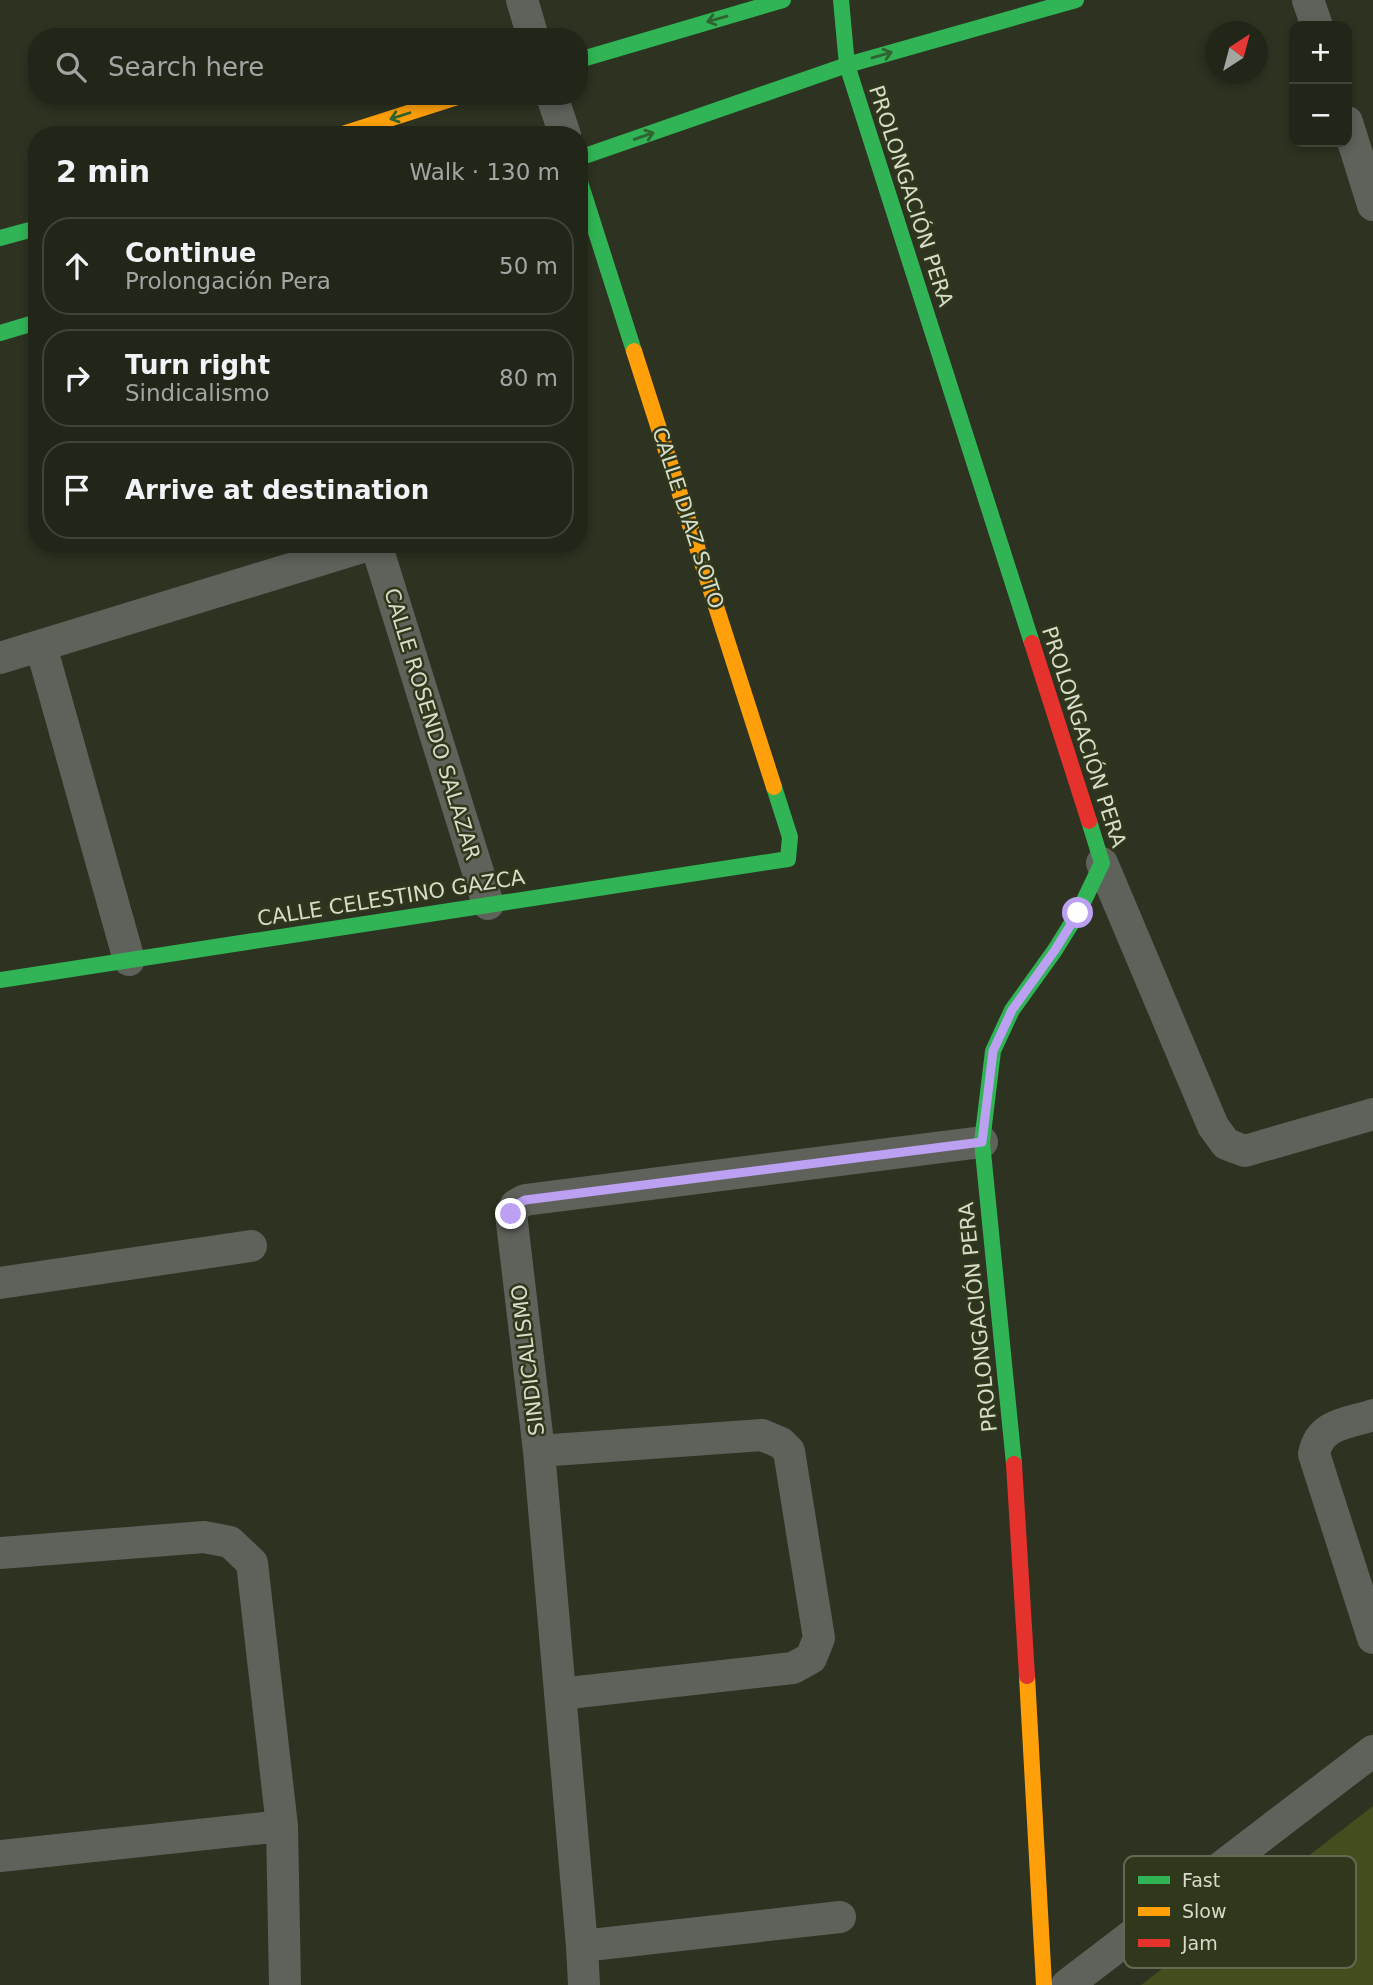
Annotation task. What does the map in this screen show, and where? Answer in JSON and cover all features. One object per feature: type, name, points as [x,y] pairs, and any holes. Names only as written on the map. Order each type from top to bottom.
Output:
[{"type":"street","points":[[522,0],[530,28]]},
{"type":"street","points":[[588,57],[783,0]]},
{"type":"street","name":"PROLONGACIÓN PERA","points":[[841,0],[847,65],[1102,863],[1078,913],[1012,1010],[993,1051],[982,1142],[1016,1488],[1044,1985]]},
{"type":"street","points":[[588,155],[847,65],[1076,0]]},
{"type":"street","points":[[1308,0],[1315,21]]},
{"type":"street","points":[[367,126],[433,105]]},
{"type":"street","points":[[555,105],[562,126]]},
{"type":"street","points":[[1352,138],[1373,205]]},
{"type":"street","name":"CALLE DIAZ SOTO","points":[[588,207],[790,837],[788,859]]},
{"type":"street","points":[[0,238],[28,230]]},
{"type":"street","points":[[0,333],[28,325]]},
{"type":"street","points":[[0,658],[345,553]]},
{"type":"street","name":"CALLE ROSENDO SALAZAR","points":[[377,553],[488,904]]},
{"type":"street","points":[[41,646],[130,960]]},
{"type":"street","name":"CALLE CELESTINO GAZCA","points":[[0,980],[788,859]]},
{"type":"street","points":[[1102,863],[1213,1126],[1226,1144],[1245,1151],[1373,1114]]},
{"type":"street","name":"SINDICALISMO","points":[[584,1985],[539,1451],[511,1214],[516,1205],[525,1200],[982,1142]]},
{"type":"street","points":[[0,1283],[251,1246]]},
{"type":"street","points":[[1373,1415],[1325,1430],[1317,1440],[1314,1454],[1373,1638]]},
{"type":"street","points":[[539,1451],[762,1435],[781,1443],[789,1451],[819,1638],[811,1658],[793,1668],[560,1694]]},
{"type":"street","points":[[0,1553],[204,1536],[230,1542],[253,1563],[282,1826],[285,1985]]},
{"type":"street","points":[[1236,1856],[1373,1751]]},
{"type":"street","points":[[0,1856],[282,1826]]},
{"type":"street","points":[[582,1946],[840,1917]]},
{"type":"street","points":[[1068,1985],[1124,1942]]},
{"type":"green space","points":[[1373,1806],[1373,1985],[1141,1985],[1163,1968],[1356,1968],[1356,1856],[1308,1856]]},
{"type":"traffic: fast","points":[[588,57],[783,0]]},
{"type":"traffic: fast","points":[[841,0],[847,65],[1032,643]]},
{"type":"traffic: fast","points":[[588,155],[847,65],[1076,0]]},
{"type":"traffic: fast","points":[[588,207],[634,351]]},
{"type":"traffic: fast","points":[[0,238],[28,230]]},
{"type":"traffic: fast","points":[[0,333],[28,325]]},
{"type":"traffic: fast","points":[[0,980],[788,859],[790,837],[774,787]]},
{"type":"traffic: fast","points":[[1014,1464],[982,1142],[993,1051],[1012,1010],[1078,913],[1102,863],[1089,821]]},
{"type":"traffic: slow","points":[[367,126],[433,105]]},
{"type":"traffic: slow","points":[[634,351],[774,787]]},
{"type":"traffic: slow","points":[[1027,1676],[1044,1985]]},
{"type":"traffic: jam","points":[[1032,643],[1089,821]]},
{"type":"traffic: jam","points":[[1014,1464],[1027,1676]]},
{"type":"route","points":[[511,1214],[516,1205],[525,1200],[982,1142],[993,1051],[1012,1010],[1078,913]]}]
